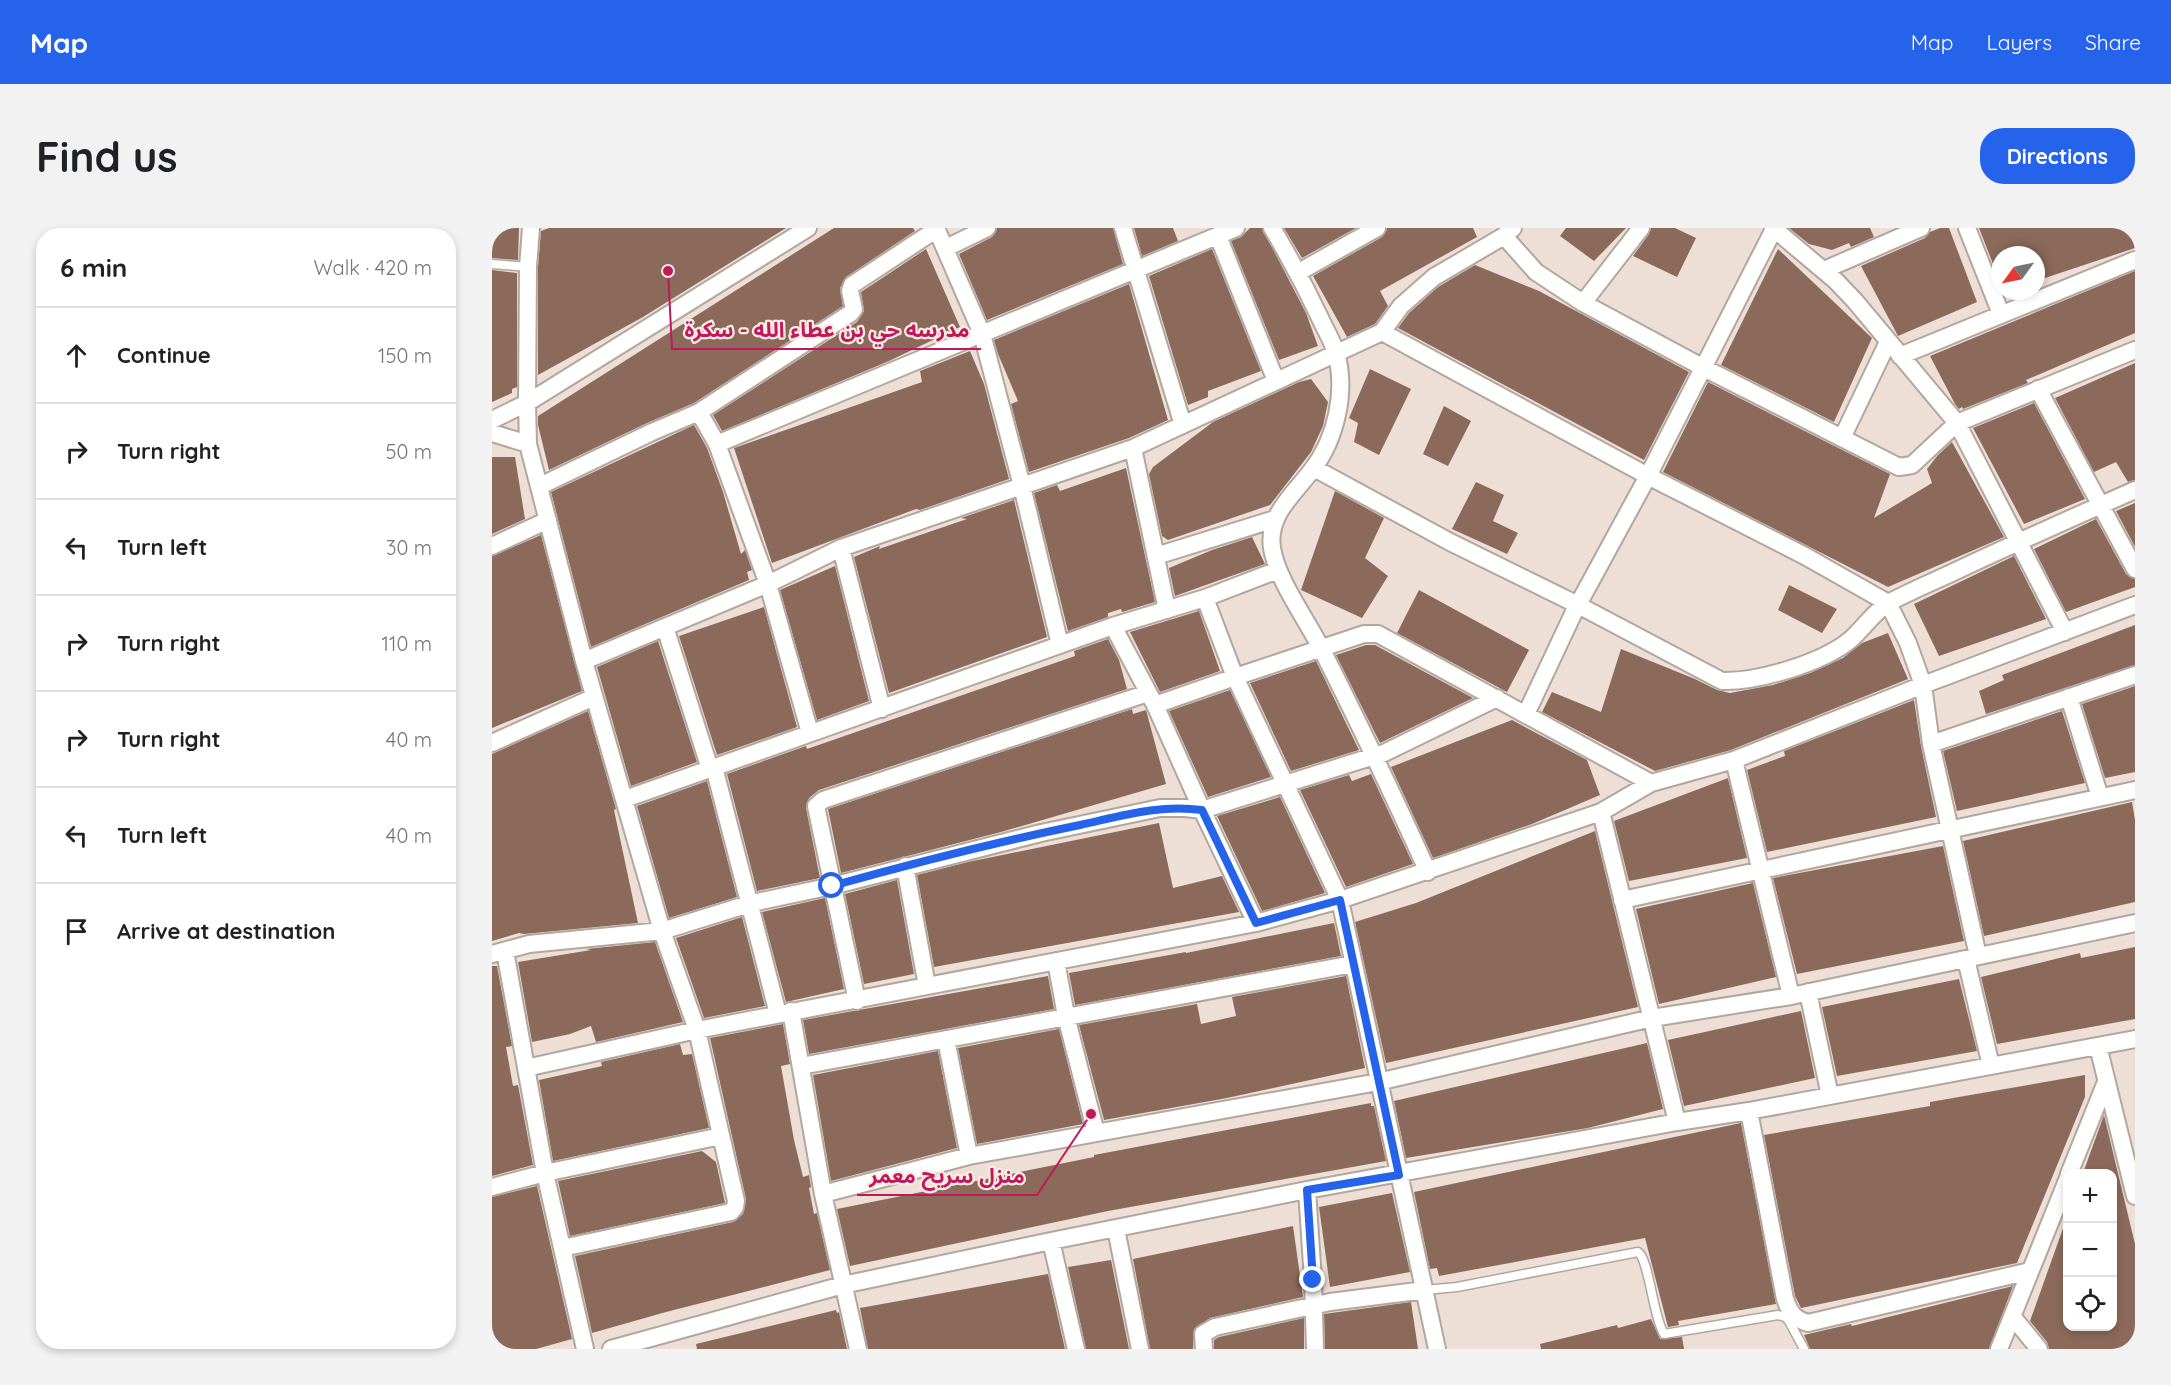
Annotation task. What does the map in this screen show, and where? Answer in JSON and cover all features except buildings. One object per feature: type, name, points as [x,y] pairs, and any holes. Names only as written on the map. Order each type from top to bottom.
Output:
[{"type":"street","points":[[531,228],[528,267],[528,444],[594,697],[662,931],[697,1030],[736,1202],[731,1212],[562,1248]]},
{"type":"street","points":[[492,420],[527,403],[808,228]]},
{"type":"street","points":[[946,248],[987,228]]},
{"type":"street","points":[[1122,228],[1183,425]]},
{"type":"street","points":[[1272,228],[1299,272],[1336,353],[1341,384],[1337,417],[1327,446],[1314,468],[1275,519],[1271,538],[1278,570],[1375,756],[1428,872]]},
{"type":"street","points":[[1299,272],[1377,228]]},
{"type":"street","points":[[1583,303],[1641,228]]},
{"type":"street","points":[[1526,714],[1578,605],[1648,476],[1774,228],[1824,270],[1855,301],[1957,423],[2065,632]]},
{"type":"street","points":[[1824,270],[1921,228]]},
{"type":"street","points":[[1967,228],[2001,314]]},
{"type":"street","points":[[540,486],[699,412],[851,313],[854,309],[850,291],[852,285],[937,229],[982,334],[1022,486],[1060,645]]},
{"type":"street","points":[[717,444],[1228,231],[1276,381]]},
{"type":"street","points":[[584,661],[768,584],[841,548],[1133,448],[1183,425],[1382,332],[1401,306],[1434,277],[1509,232],[1536,272],[1583,303],[1704,368],[1899,467],[1908,467],[1919,460],[1957,423],[2135,350]]},
{"type":"street","points":[[1900,356],[2135,260]]},
{"type":"street","points":[[1382,332],[1648,476],[1805,556],[1888,603],[1904,633],[1923,685],[1931,744],[1950,829],[1991,1066]]},
{"type":"street","points":[[1842,438],[1888,342]]},
{"type":"street","points":[[2038,389],[2135,569]]},
{"type":"street","points":[[699,412],[717,444],[768,584],[810,733]]},
{"type":"street","points":[[492,433],[528,444]]},
{"type":"street","points":[[1133,448],[1167,610]]},
{"type":"street","points":[[1314,468],[1450,542],[1578,605],[1722,681],[1762,677],[1836,650],[1851,639],[1888,603],[2135,490]]},
{"type":"street","points":[[1156,556],[1275,519]]},
{"type":"street","points":[[492,546],[548,520]]},
{"type":"street","points":[[841,548],[882,709]]},
{"type":"street","points":[[625,799],[1113,626],[1205,598],[1278,570]]},
{"type":"street","points":[[1205,598],[1235,677],[1340,900],[1437,1349]]},
{"type":"street","points":[[526,1068],[785,1012],[858,1001],[1256,923],[1340,900],[1601,812],[1651,783],[1734,760],[1923,685],[2135,605]]},
{"type":"street","points":[[1113,626],[1151,699],[1256,923]]},
{"type":"street","points":[[665,627],[712,768],[750,904],[801,1066],[823,1194],[858,1349]]},
{"type":"street","points":[[858,1001],[816,806],[823,800],[1151,699],[1235,677],[1364,634],[1377,634],[1651,783]]},
{"type":"street","points":[[1931,744],[2135,675]]},
{"type":"street","points":[[492,743],[594,697]]},
{"type":"street","points":[[2069,697],[2100,797]]},
{"type":"street","points":[[585,1349],[545,1173],[526,1068],[498,953],[529,944],[662,931],[750,904],[832,886],[1041,833],[1160,808],[1202,810],[1375,756],[1497,698]]},
{"type":"street","points":[[1734,760],[1761,870],[1830,1096]]},
{"type":"street","points":[[1622,900],[2100,797],[2134,792]]},
{"type":"street","points":[[1601,812],[1677,1122]]},
{"type":"street","points":[[905,866],[927,986]]},
{"type":"street","points":[[823,1194],[969,1156],[1378,1083],[1652,1018],[1799,994],[2135,923]]},
{"type":"street","points":[[1056,961],[1066,1016],[1096,1133]]},
{"type":"street","points":[[801,1066],[1353,964]]},
{"type":"street","points":[[946,1039],[969,1156]]},
{"type":"street","points":[[610,1349],[843,1285],[1051,1241],[1307,1190],[2135,1039]]},
{"type":"street","points":[[2098,1046],[2106,1082],[2128,1144],[2135,1196]]},
{"type":"street","points":[[2071,1169],[2106,1082]]},
{"type":"street","points":[[1749,1111],[1785,1299],[1790,1312],[1799,1320],[1808,1323],[2030,1271]]},
{"type":"street","points":[[492,1187],[545,1173],[721,1136]]},
{"type":"street","points":[[1999,1349],[2063,1188]]},
{"type":"street","points":[[1307,1190],[1315,1349]]},
{"type":"street","points":[[1116,1229],[1140,1349]]},
{"type":"street","points":[[1051,1241],[1076,1349]]},
{"type":"street","points":[[1204,1349],[1203,1334],[1208,1329],[1314,1306],[1425,1290]]},
{"type":"street","points":[[2012,1316],[2039,1349]]},
{"type":"lane","points":[[492,264],[528,267]]},
{"type":"lane","points":[[1425,1290],[1457,1287],[1638,1252],[1644,1258],[1653,1306],[1664,1334],[1778,1315],[1789,1321],[1804,1349]]},
{"type":"place","name":"مدرسه حي بن عطاء الله - سكرة","points":[[668,271]]},
{"type":"place","name":"منزل سريح معمر","points":[[1091,1114]]},
{"type":"route","points":[[832,886],[1041,833],[1160,808],[1185,808],[1202,810],[1256,923],[1340,900],[1399,1175],[1307,1190],[1313,1280]]}]
